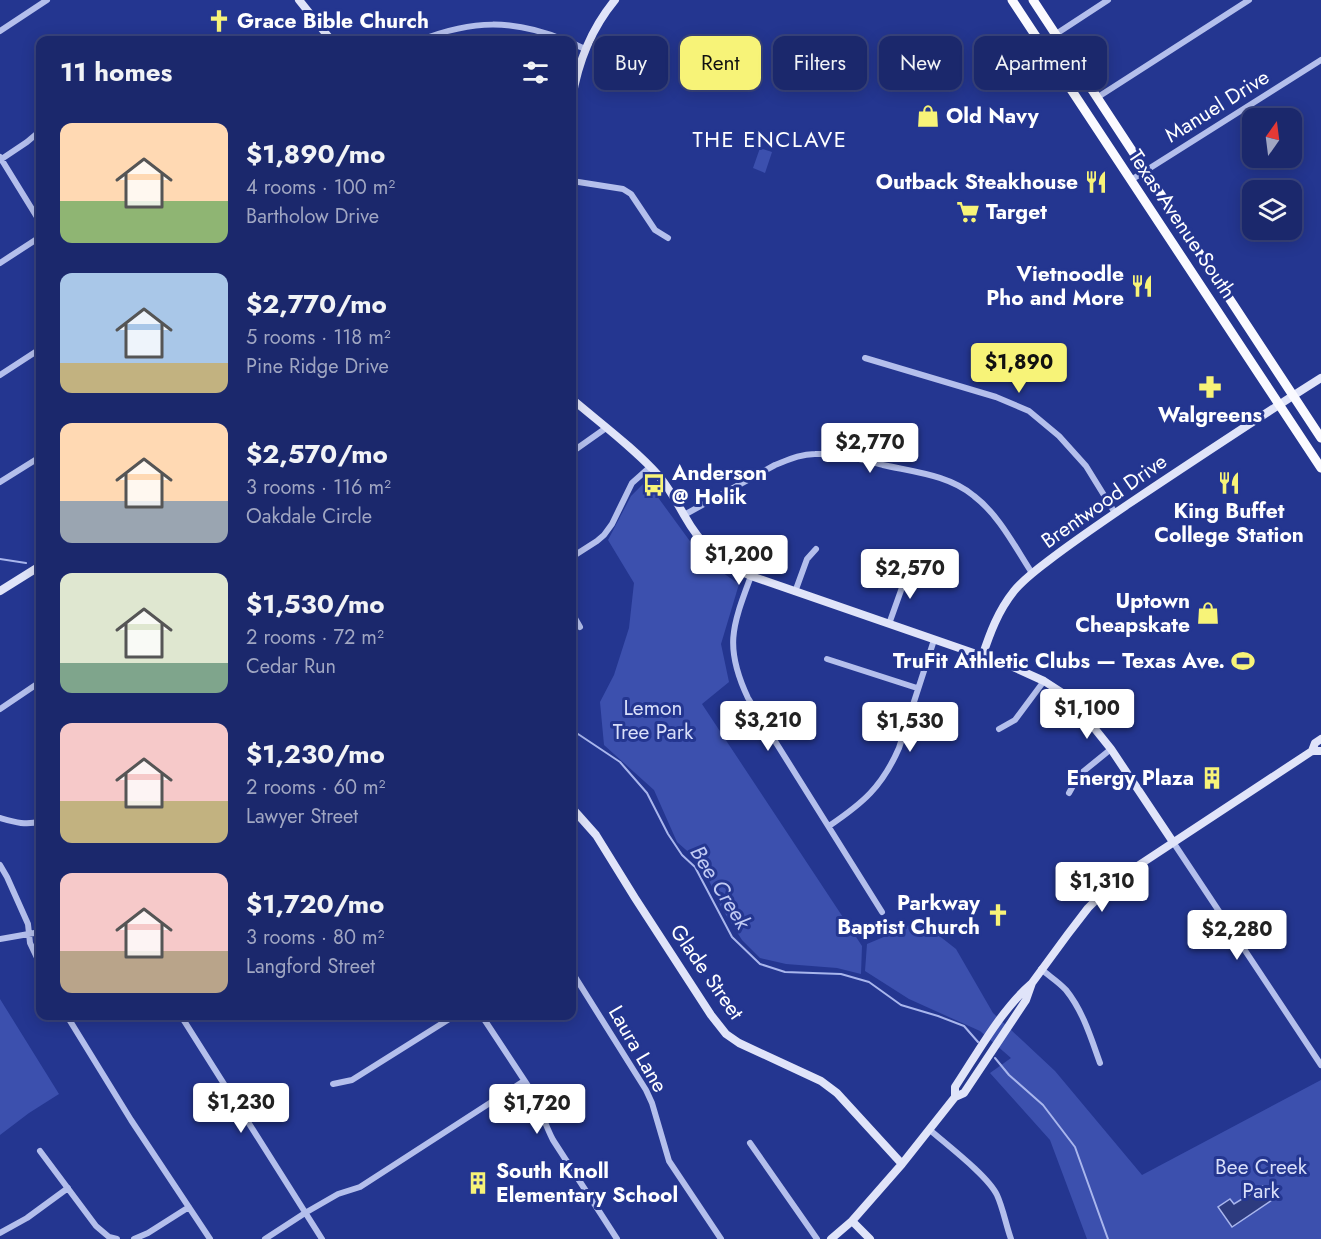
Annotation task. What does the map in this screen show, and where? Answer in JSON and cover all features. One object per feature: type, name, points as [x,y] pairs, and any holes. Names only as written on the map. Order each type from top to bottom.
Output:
[{"type":"main road","name":"Texas Avenue South","points":[[1012,0],[1321,468]]},
{"type":"main road","name":"Texas Avenue South","points":[[1033,0],[1321,438]]},
{"type":"street","points":[[0,31],[47,0]]},
{"type":"street","points":[[299,0],[328,36]]},
{"type":"street","points":[[576,78],[585,49],[598,23],[615,0]]},
{"type":"street","points":[[1056,34],[1108,0]]},
{"type":"street","points":[[1098,97],[1249,0]]},
{"type":"street","points":[[431,36],[486,24],[502,24],[530,29],[552,36]]},
{"type":"street","points":[[576,46],[585,49]]},
{"type":"street","name":"Manuel Drive","points":[[1131,180],[1321,60]]},
{"type":"street","points":[[36,134],[0,159],[36,216]]},
{"type":"street","points":[[576,182],[623,189],[631,194],[655,230],[668,238]]},
{"type":"street","points":[[0,263],[36,240]]},
{"type":"street","points":[[0,375],[36,352]]},
{"type":"street","points":[[865,358],[990,395],[1029,411],[1059,436],[1086,466],[1115,513]]},
{"type":"street","name":"Brentwood Drive","points":[[982,657],[990,631],[1002,607],[1015,589],[1032,573],[1115,513],[1321,378]]},
{"type":"street","points":[[576,402],[650,467],[668,488],[705,546],[734,569],[1011,666],[1044,681],[1075,704],[1111,749],[1321,1065]]},
{"type":"street","points":[[576,449],[606,428]]},
{"type":"street","points":[[684,515],[775,465],[805,454],[827,453],[935,476],[965,489],[994,516],[1032,573]]},
{"type":"street","points":[[0,482],[36,460]]},
{"type":"street","points":[[576,554],[604,535],[612,524],[632,483],[650,467]]},
{"type":"street","points":[[795,592],[807,559],[816,549]]},
{"type":"street","points":[[889,624],[909,567]]},
{"type":"street","points":[[0,591],[36,568]]},
{"type":"street","points":[[751,576],[735,618],[732,636],[739,680],[882,912]]},
{"type":"street","points":[[576,620],[580,627]]},
{"type":"street","points":[[829,826],[872,794],[887,773],[899,748],[934,640]]},
{"type":"street","points":[[828,658],[917,688]]},
{"type":"street","points":[[999,729],[1015,720],[1044,681]]},
{"type":"street","points":[[0,709],[36,685]]},
{"type":"street","points":[[831,1239],[852,1221],[902,1164],[955,1096],[964,1092],[1026,1000],[1032,983],[1041,969],[1088,908],[1108,888],[1173,842],[1316,751],[1315,743],[1321,739]]},
{"type":"street","points":[[1069,793],[1079,775],[1111,749]]},
{"type":"street","name":"Glade Street","points":[[576,812],[596,835],[711,1015],[726,1034],[739,1043],[821,1081],[837,1094],[902,1164]]},
{"type":"street","points":[[0,818],[16,823],[36,822]]},
{"type":"street","points":[[0,865],[28,924],[30,943],[36,956]]},
{"type":"street","points":[[0,939],[36,933]]},
{"type":"street","points":[[1041,969],[1064,988],[1073,1000],[1088,1028],[1100,1063]]},
{"type":"street","name":"Laura Lane","points":[[576,978],[646,1090],[669,1161],[721,1239]]},
{"type":"street","points":[[70,1020],[131,1120],[210,1239]]},
{"type":"street","points":[[183,1020],[322,1239]]},
{"type":"street","points":[[333,1084],[352,1080],[448,1020]]},
{"type":"street","points":[[485,1020],[534,1095],[553,1140],[617,1239]]},
{"type":"street","points":[[265,1239],[338,1194],[360,1187],[524,1082]]},
{"type":"street","points":[[930,1130],[993,1188],[1011,1239]]},
{"type":"street","points":[[750,1143],[817,1239]]},
{"type":"street","points":[[40,1151],[96,1226],[109,1237],[117,1239]]},
{"type":"street","points":[[0,1233],[27,1218],[68,1188]]},
{"type":"street","points":[[134,1239],[148,1233],[189,1207]]},
{"type":"street","points":[[852,1221],[870,1239]]},
{"type":"green space","points":[[760,148],[772,152],[765,173],[753,168]]},
{"type":"green space","name":"Lemon Tree Park","points":[[646,481],[703,559],[739,584],[721,644],[729,682],[702,704],[862,946],[861,974],[837,968],[786,964],[760,958],[742,940],[721,907],[701,863],[677,842],[654,790],[604,745],[600,702],[614,675],[629,628],[634,583],[608,540],[631,496]]},
{"type":"green space","name":"Bee Creek Park","points":[[919,920],[956,949],[993,1013],[1055,1071],[1142,1175],[1321,1080],[1321,1239],[1087,1239],[1050,1140],[990,1073],[1011,1058],[980,1031],[909,999],[865,971],[867,944]]},
{"type":"green space","points":[[0,999],[59,1094],[0,1135]]},
{"type":"shaded area","points":[[1263,1186],[1272,1200],[1232,1227],[1218,1207],[1230,1199],[1234,1204]]},
{"type":"waterway","name":"Bee Creek","points":[[0,559],[26,563]]},
{"type":"waterway","name":"Bee Creek","points":[[576,733],[620,762],[647,793],[668,834],[682,855],[695,867],[732,937],[760,964],[785,972],[841,974],[869,982],[901,1005],[964,1026],[978,1042]]},
{"type":"waterway","name":"Bee Creek","points":[[995,1058],[1009,1075],[1043,1105],[1075,1147],[1108,1239]]},
{"type":"place","name":"Grace Bible Church","points":[[219,21]]},
{"type":"place","name":"Old Navy","points":[[928,116]]},
{"type":"place","name":"Outback Steakhouse","points":[[1096,182]]},
{"type":"place","name":"Target","points":[[968,212]]},
{"type":"place","name":"Vietnoodle Pho and More","points":[[1142,286]]},
{"type":"place","name":"Walgreens","points":[[1210,387]]},
{"type":"place","name":"King Buffet College Station","points":[[1229,483]]},
{"type":"place","name":"Anderson @ Holik","points":[[654,485]]},
{"type":"place","name":"Uptown Cheapskate","points":[[1208,613]]},
{"type":"place","name":"TruFit Athletic Clubs — Texas Ave.","points":[[1243,661]]},
{"type":"place","name":"Energy Plaza","points":[[1212,778]]},
{"type":"place","name":"Parkway Baptist Church","points":[[998,915]]},
{"type":"place","name":"South Knoll Elementary School","points":[[478,1183]]},
{"type":"district","name":"THE ENCLAVE","points":[[770,139]]}]
